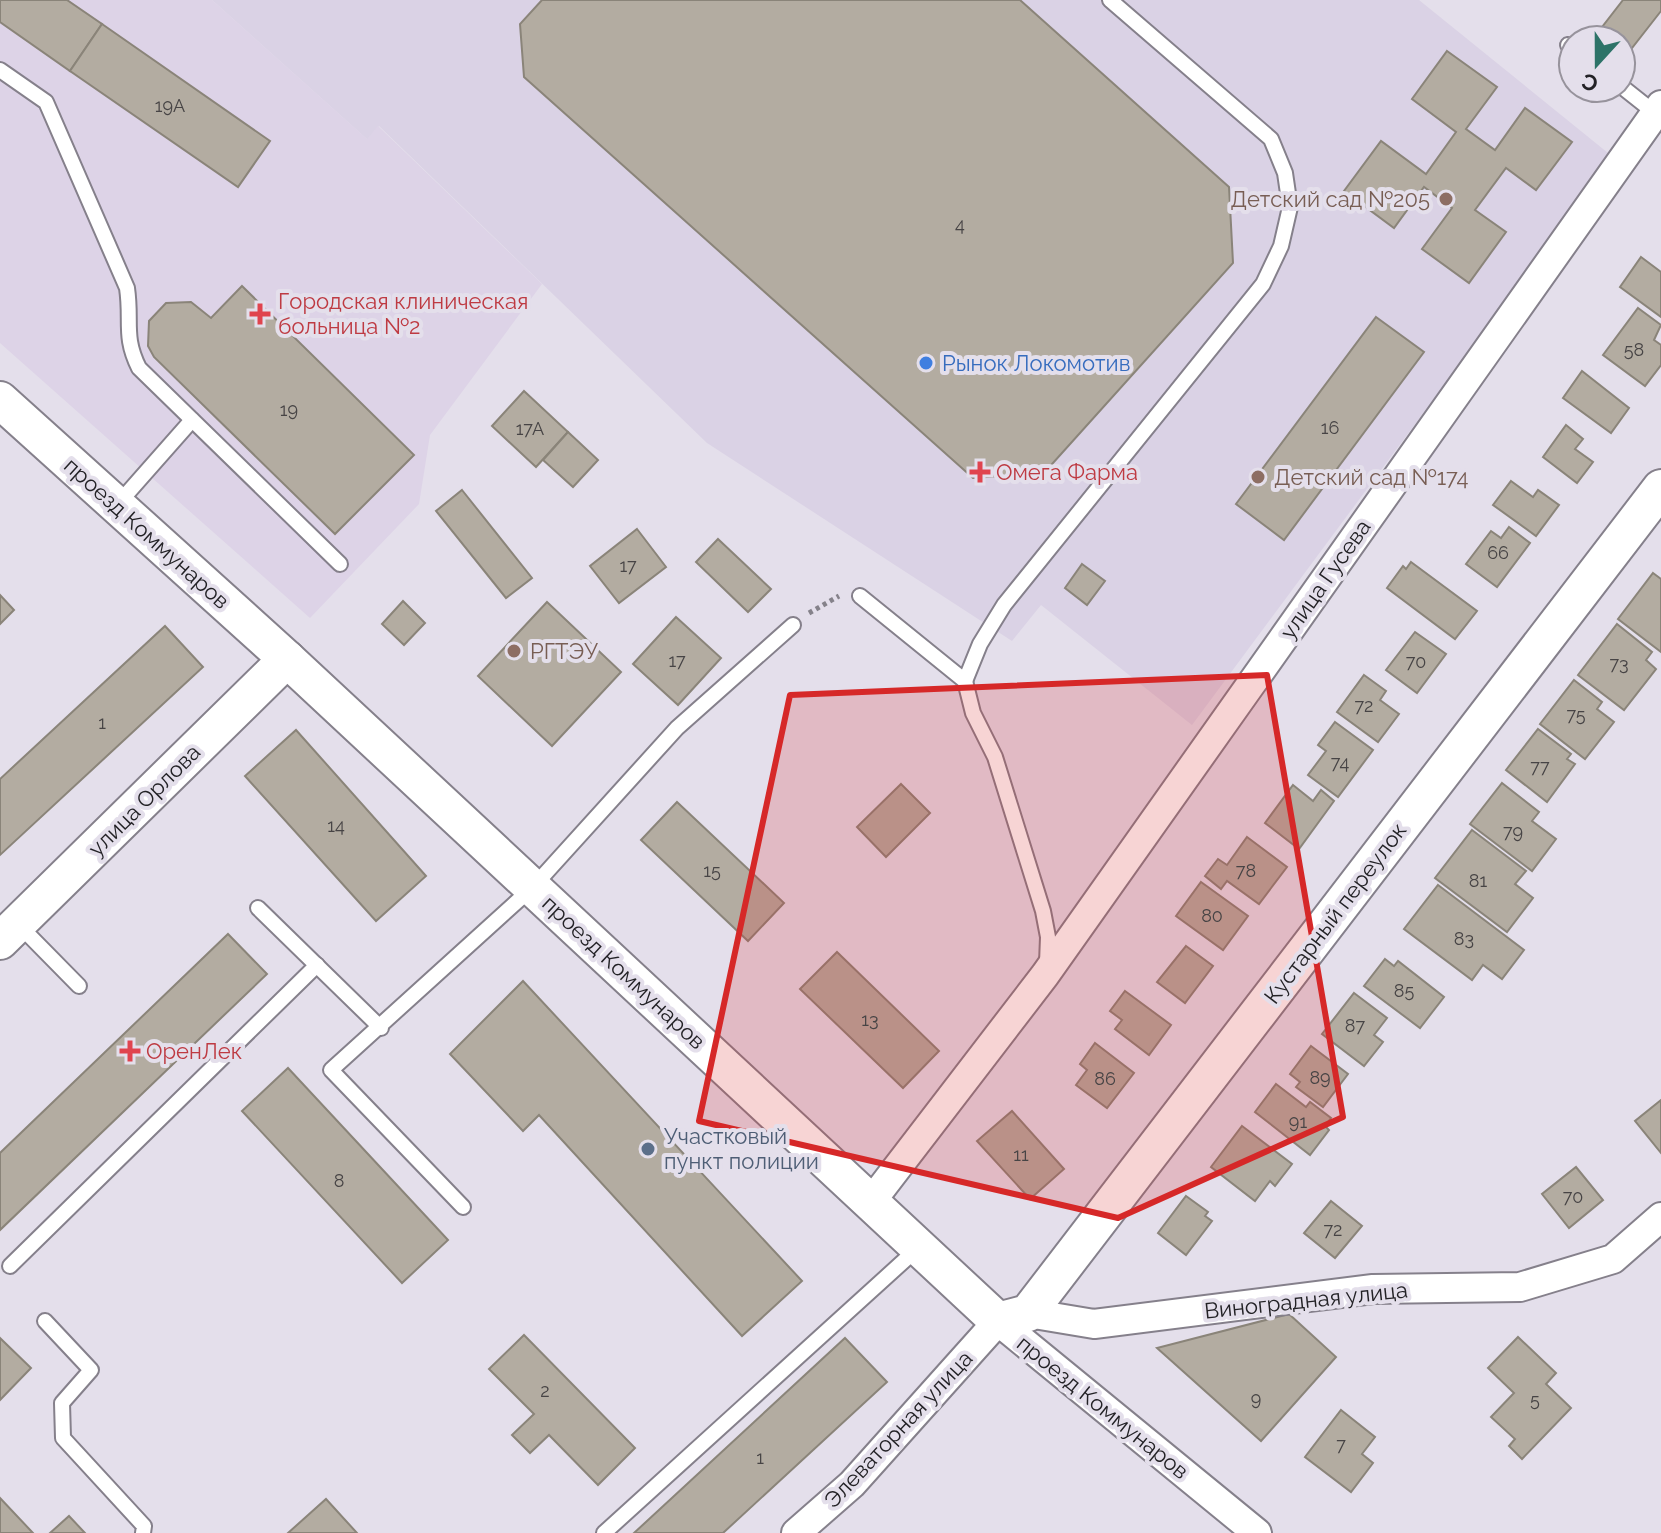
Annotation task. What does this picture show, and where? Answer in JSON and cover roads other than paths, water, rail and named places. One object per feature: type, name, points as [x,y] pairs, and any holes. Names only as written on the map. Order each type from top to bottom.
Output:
[{"type":"street","name":"улица Гусева","points":[[870,1203],[1045,975],[1658,109]]},
{"type":"street","name":"проезд Коммунаров","points":[[0,400],[287,659],[917,1248],[1013,1317],[1257,1533]]},
{"type":"street","name":"Кустарный переулок","points":[[1013,1317],[1661,488]]},
{"type":"street","name":"улица Орлова","points":[[9,933],[287,659]]},
{"type":"street","name":"Виноградная улица","points":[[1013,1317],[1094,1324],[1373,1289],[1520,1287],[1613,1259],[1661,1217]]},
{"type":"street","name":"Элеваторная улица","points":[[796,1533],[852,1484],[1013,1317]]},
{"type":"lane","points":[[1045,975],[1049,951],[1043,911],[995,757],[973,713],[965,681],[980,644],[1004,605],[1263,284],[1281,246],[1290,207],[1285,173],[1271,139],[1110,0]]},
{"type":"lane","points":[[0,70],[46,102],[127,288],[131,313],[128,346],[139,368],[340,564]]},
{"type":"lane","points":[[1637,96],[1658,109]]},
{"type":"lane","points":[[117,505],[192,420]]},
{"type":"lane","points":[[860,596],[965,681]]},
{"type":"lane","points":[[463,1207],[331,1070],[381,1028],[533,887],[677,728],[793,625]]},
{"type":"lane","points":[[258,908],[381,1028]]},
{"type":"lane","points":[[9,933],[79,986]]},
{"type":"lane","points":[[10,1266],[317,965]]},
{"type":"lane","points":[[604,1533],[917,1248]]},
{"type":"lane","points":[[45,1321],[91,1370],[62,1403],[63,1438],[144,1526],[143,1533]]},
{"type":"place","name":"Детский сад №205","points":[[1446,199]]},
{"type":"place","name":"Городская клиническая больница №2","points":[[260,314]]},
{"type":"place","name":"Рынок Локомотив","points":[[926,363]]},
{"type":"place","name":"Омега Фарма","points":[[980,472]]},
{"type":"place","name":"Детский сад №174","points":[[1258,477]]},
{"type":"place","name":"РГТЭУ","points":[[514,651]]},
{"type":"place","name":"ОренЛек","points":[[130,1051]]},
{"type":"place","name":"Участковый пункт полиции","points":[[648,1149]]}]
